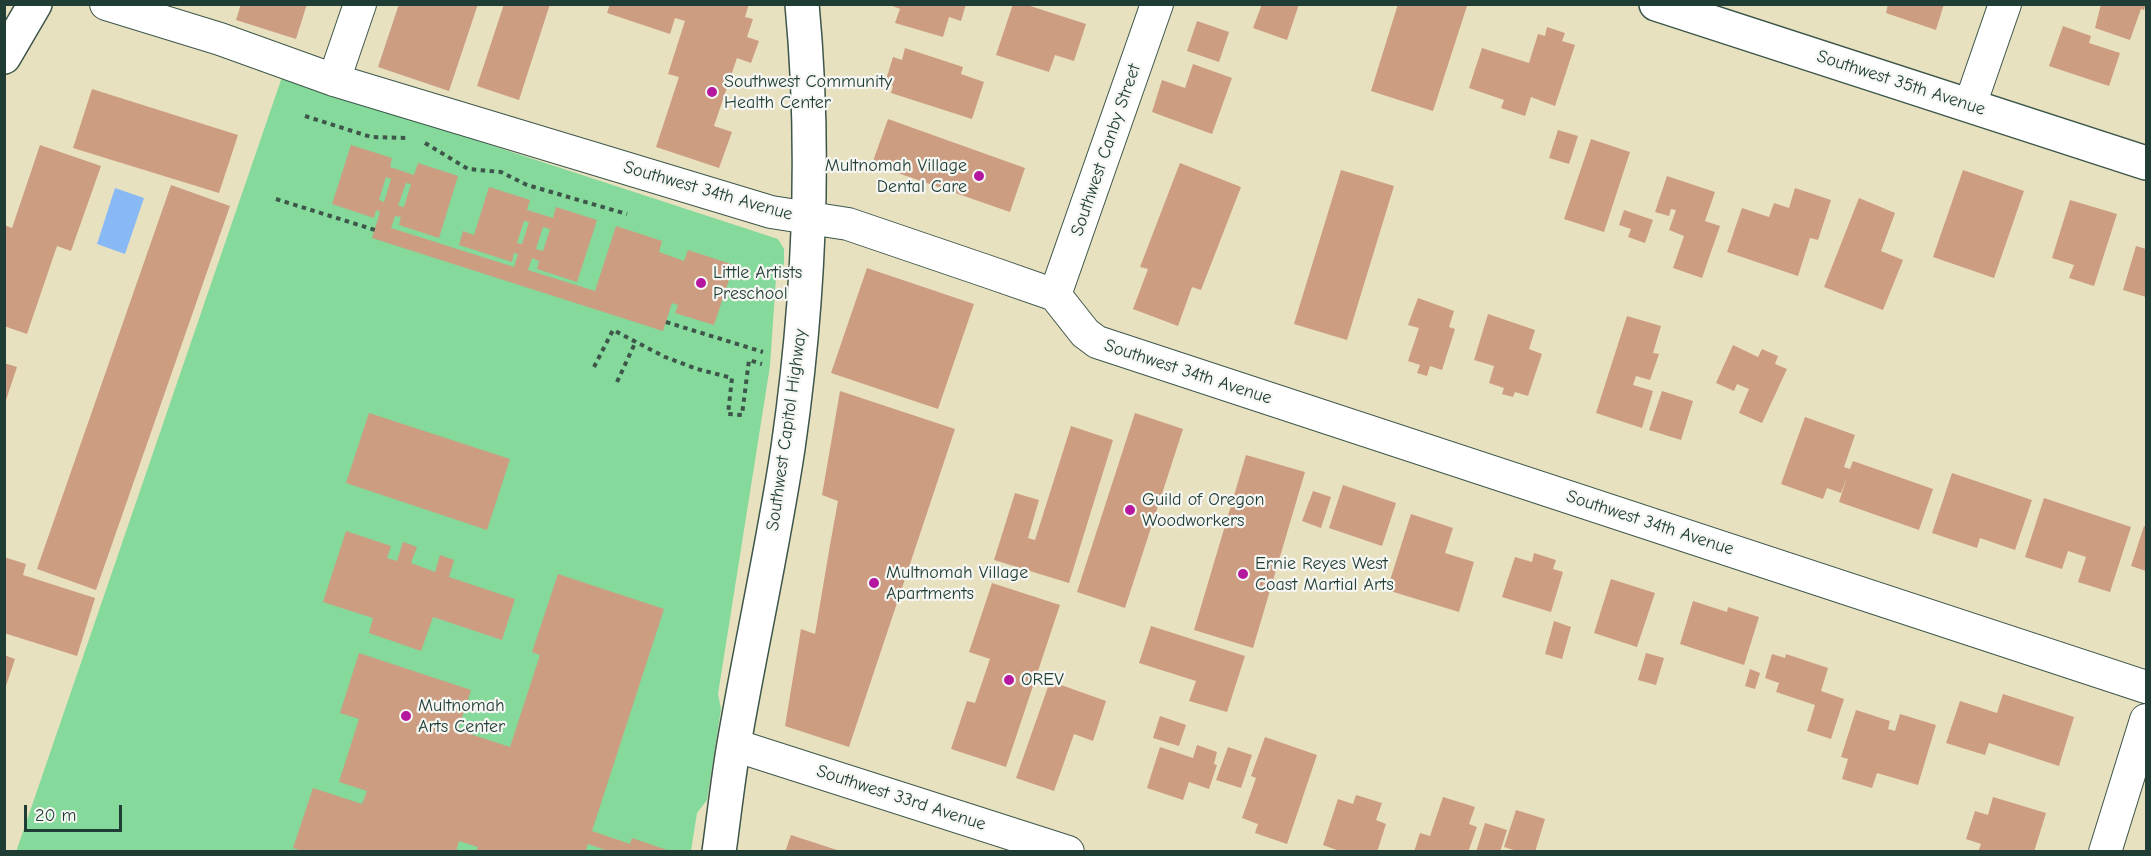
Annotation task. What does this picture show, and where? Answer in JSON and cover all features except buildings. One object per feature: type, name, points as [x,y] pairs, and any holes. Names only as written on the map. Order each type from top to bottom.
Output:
[{"type":"street","points":[[4,57],[34,4]]},
{"type":"street","name":"Southwest 34th Avenue","points":[[106,4],[220,39],[334,80],[771,212],[848,224],[1055,295],[1085,333],[1097,342],[2146,687]]},
{"type":"street","points":[[334,80],[360,4]]},
{"type":"street","name":"Southwest Capitol Highway","points":[[719,852],[734,745],[788,447],[798,366],[810,219],[806,43],[802,4]]},
{"type":"street","name":"Southwest Canby Street","points":[[1055,295],[1157,4]]},
{"type":"street","name":"Southwest 35th Avenue","points":[[1656,4],[2146,163]]},
{"type":"street","points":[[1970,105],[2005,4]]},
{"type":"street","points":[[2105,852],[2146,720]]},
{"type":"street","name":"Southwest 33rd Avenue","points":[[734,745],[1068,852]]},
{"type":"path","points":[[305,116],[371,137],[410,138]]},
{"type":"path","points":[[419,140],[468,169],[501,172],[527,185],[627,214]]},
{"type":"path","points":[[276,198],[375,230]]},
{"type":"path","points":[[666,322],[763,352]]},
{"type":"path","points":[[594,368],[613,330],[676,361],[732,378],[729,414],[742,415],[749,360],[762,364]]},
{"type":"path","points":[[617,382],[636,341]]},
{"type":"green space","name":"Multnomah Arts Center","points":[[282,77],[778,239],[784,249],[784,264],[776,278],[770,366],[718,694],[721,709],[707,800],[697,813],[691,851],[16,852]]},
{"type":"water","points":[[115,188],[144,198],[125,254],[97,244]]},
{"type":"place","name":"Southwest Community Health Center","points":[[712,92]]},
{"type":"place","name":"Multnomah Village Dental Care","points":[[979,176]]},
{"type":"place","name":"Little Artists Preschool","points":[[701,283]]},
{"type":"place","name":"Guild of Oregon Woodworkers","points":[[1130,510]]},
{"type":"place","name":"Ernie Reyes West Coast Martial Arts","points":[[1243,574]]},
{"type":"place","name":"Multnomah Village Apartments","points":[[874,583]]},
{"type":"place","name":"OREV","points":[[1009,680]]},
{"type":"place","name":"Multnomah Arts Center","points":[[406,716]]}]
